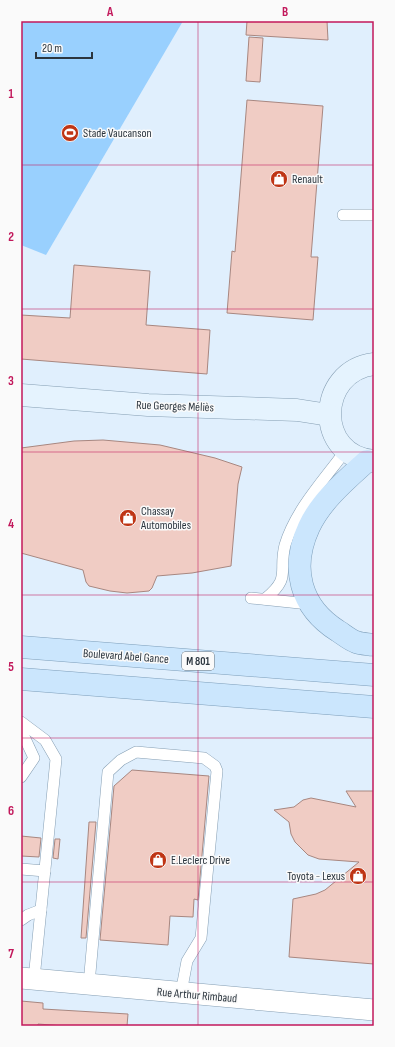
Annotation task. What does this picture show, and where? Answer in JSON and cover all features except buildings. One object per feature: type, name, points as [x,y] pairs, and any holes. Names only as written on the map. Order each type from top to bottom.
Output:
[{"type":"main road","points":[[370,461],[343,483],[309,526],[302,547],[299,563],[300,580],[309,604],[321,618],[356,642],[374,645]]},
{"type":"main road","name":"Boulevard Abel Gance","points":[[21,647],[374,675]]},
{"type":"main road","points":[[21,679],[374,707]]},
{"type":"street","points":[[370,461],[356,456],[346,450],[337,440],[331,428],[329,414],[333,393],[345,376],[362,365],[374,364]]},
{"type":"street","name":"Rue Georges Méliès","points":[[21,395],[148,406],[296,410],[329,414]]},
{"type":"street","name":"Rue Arthur Rimbaud","points":[[30,974],[89,984],[374,1010]]},
{"type":"lane","points":[[343,215],[374,215]]},
{"type":"lane","points":[[265,599],[280,584],[283,578],[285,547],[295,520],[346,450]]},
{"type":"lane","points":[[251,598],[309,604]]},
{"type":"lane","points":[[21,722],[46,740],[56,759],[41,910],[30,974]]},
{"type":"lane","points":[[21,730],[34,758],[21,777]]},
{"type":"lane","points":[[89,984],[108,772],[121,760],[136,752],[204,758],[215,766],[217,771],[201,938],[187,961],[181,993]]},
{"type":"lane","points":[[21,869],[45,871]]},
{"type":"lane","points":[[21,920],[41,910]]},
{"type":"shaded area","name":"Stade Vaucanson","points":[[21,21],[183,21],[46,255],[21,245]]},
{"type":"place","name":"Stade Vaucanson","points":[[70,133]]},
{"type":"place","name":"Renault","points":[[279,179]]},
{"type":"place","name":"Chassay Automobiles","points":[[128,518]]},
{"type":"place","name":"E.Leclerc Drive","points":[[158,860]]},
{"type":"place","name":"Toyota - Lexus","points":[[358,876]]}]
